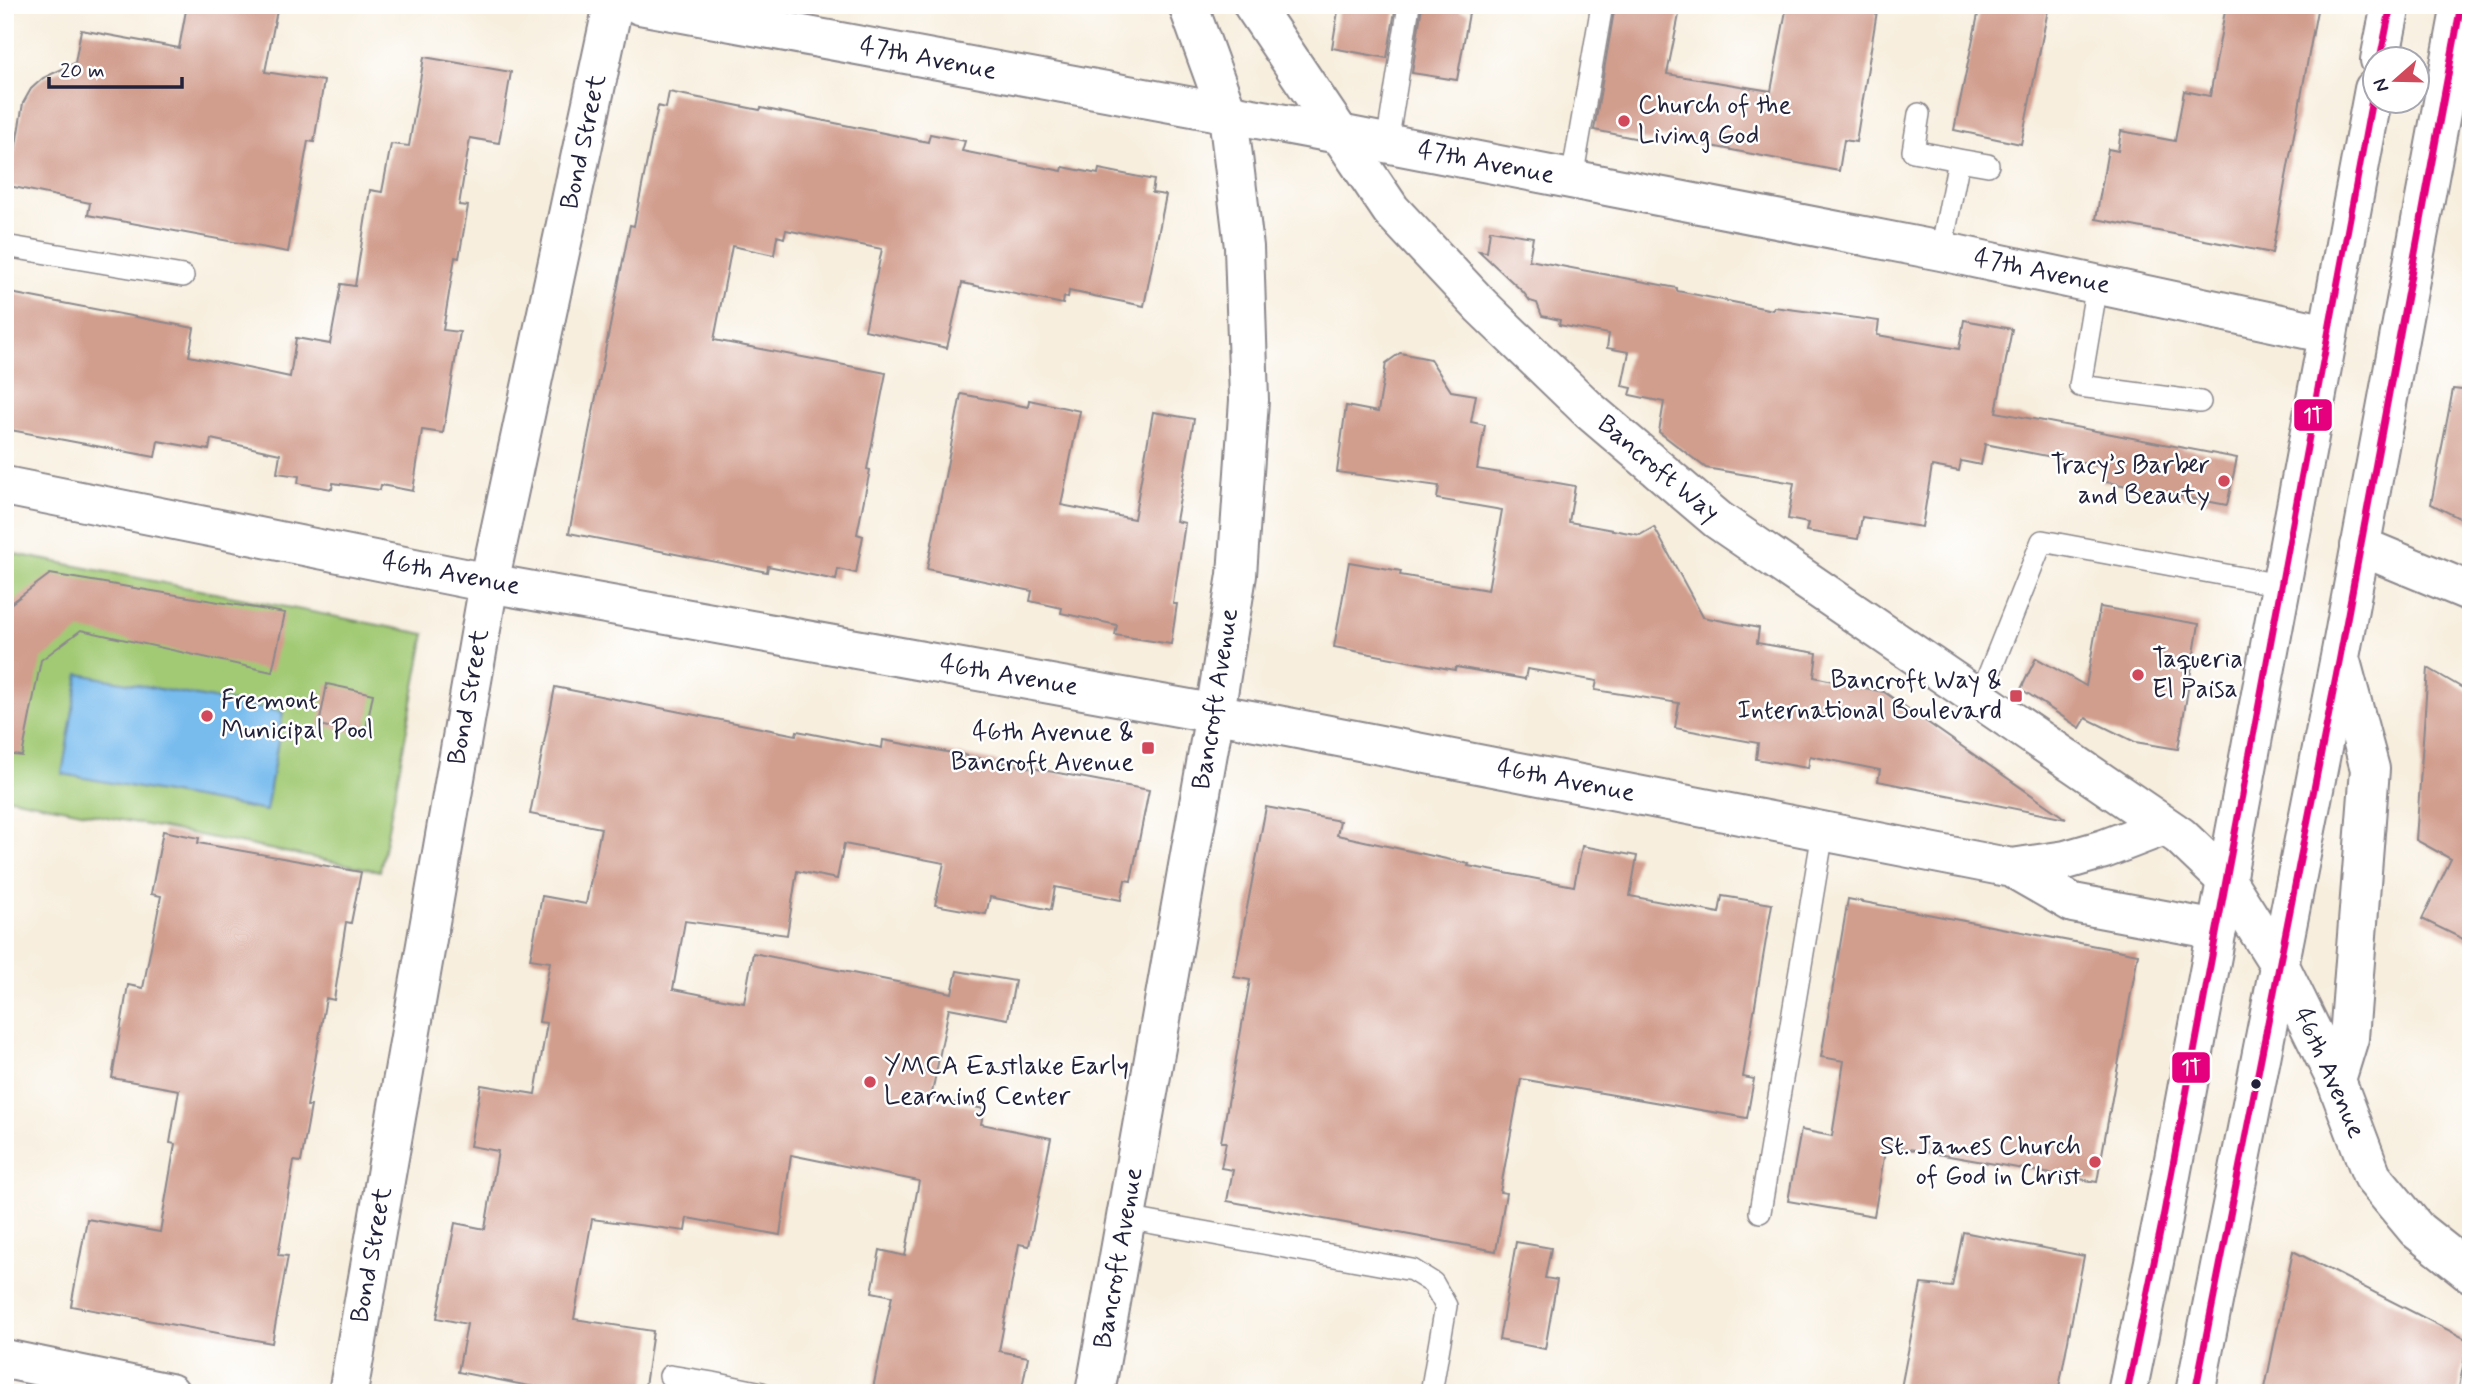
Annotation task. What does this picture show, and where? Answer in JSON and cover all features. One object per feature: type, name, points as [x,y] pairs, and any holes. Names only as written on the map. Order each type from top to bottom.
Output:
[{"type":"street","name":"Bond Street","points":[[348,1393],[489,583],[613,5]]},
{"type":"street","name":"47th Avenue","points":[[640,5],[1572,179],[1941,251],[2328,334]]},
{"type":"street","name":"Bancroft Avenue","points":[[1095,1393],[1237,575],[1249,400],[1244,247],[1228,115],[1188,5]]},
{"type":"street","name":"Bancroft Way","points":[[1253,5],[1391,210],[1481,306],[1590,411],[1718,520],[2164,826]]},
{"type":"street","points":[[2383,46],[2391,5]]},
{"type":"street","points":[[2195,1393],[2340,656],[2461,5]]},
{"type":"street","points":[[2127,1393],[2370,116]]},
{"type":"street","name":"46th Avenue","points":[[5,486],[489,583],[1215,713],[2012,868],[2066,860],[2164,826],[2180,836],[2226,880],[2279,964],[2336,1080],[2372,1175],[2417,1230],[2471,1273]]},
{"type":"street","points":[[2360,546],[2471,592]]},
{"type":"street","points":[[2336,1080],[2349,1038],[2370,769],[2340,656]]},
{"type":"street","name":"46th Avenue","points":[[2012,868],[2073,904],[2217,930]]},
{"type":"street","points":[[5,1359],[170,1393]]},
{"type":"lane","points":[[1387,144],[1409,5]]},
{"type":"lane","points":[[1572,179],[1602,5]]},
{"type":"lane","points":[[1919,114],[1913,150],[1988,165]]},
{"type":"lane","points":[[1941,251],[1959,160]]},
{"type":"lane","points":[[5,246],[183,276]]},
{"type":"lane","points":[[2097,284],[2080,386],[2200,402]]},
{"type":"lane","points":[[1979,698],[2042,541],[2280,585]]},
{"type":"lane","points":[[1760,1212],[1823,832]]},
{"type":"lane","points":[[1126,1217],[1412,1270],[1433,1283],[1446,1306],[1431,1393]]},
{"type":"lane","points":[[670,1376],[713,1388],[762,1393]]},
{"type":"green space","name":"Fremont Municipal Pool","points":[[5,552],[425,634],[380,871],[5,797]]},
{"type":"water","points":[[79,674],[283,712],[266,811],[62,774]]},
{"type":"building","points":[[187,5],[278,5],[265,72],[324,81],[314,142],[308,141],[288,252],[88,215],[90,203],[9,186],[23,103],[31,89],[43,78],[75,63],[81,30],[179,48]]},
{"type":"building","points":[[1339,5],[1396,5],[1387,58],[1332,48]]},
{"type":"building","points":[[1422,5],[1460,5],[1460,11],[1469,13],[1457,80],[1412,73]]},
{"type":"building","points":[[1615,5],[1681,5],[1667,74],[1771,91],[1787,5],[1878,5],[1856,142],[1844,140],[1839,171],[1655,135],[1654,142],[1594,130]]},
{"type":"building","points":[[1980,5],[2049,5],[2021,144],[1954,130]]},
{"type":"building","points":[[2226,5],[2318,5],[2272,253],[2096,219],[2108,149],[2118,151],[2121,131],[2175,141],[2184,91],[2210,96]]},
{"type":"building","points":[[424,57],[511,72],[499,143],[470,138],[459,205],[468,206],[459,258],[455,257],[443,330],[460,332],[443,433],[422,430],[413,491],[381,485],[380,490],[333,483],[332,489],[298,483],[299,476],[277,473],[280,454],[211,439],[209,450],[158,441],[155,457],[5,429],[5,292],[194,328],[189,356],[290,377],[296,338],[330,344],[341,284],[355,286],[370,190],[382,192],[391,144],[409,146]]},
{"type":"building","points":[[669,92],[928,142],[930,134],[965,141],[962,151],[1062,171],[1063,167],[1098,174],[1099,169],[1154,180],[1152,193],[1166,195],[1144,306],[1069,291],[1063,304],[962,283],[947,348],[865,330],[882,249],[786,230],[784,238],[777,236],[774,255],[732,246],[714,340],[886,373],[857,534],[863,536],[856,573],[838,569],[836,580],[768,566],[767,572],[569,533],[630,225],[634,226],[658,106],[666,108]]},
{"type":"building","points":[[1490,230],[1533,237],[1529,260],[1677,288],[1677,291],[1773,310],[1774,307],[1879,321],[1877,335],[1959,349],[1964,320],[2012,329],[1996,412],[2237,458],[2227,505],[2101,481],[2103,467],[1985,444],[1981,465],[1961,461],[1959,471],[1932,466],[1922,527],[1862,517],[1858,539],[1806,531],[1808,523],[1788,519],[1794,483],[1706,468],[1659,432],[1664,402],[1630,395],[1632,388],[1622,386],[1629,352],[1607,348],[1609,334],[1559,325],[1560,320],[1542,316],[1537,303],[1530,301],[1479,251],[1487,252]]},
{"type":"building","points":[[1400,353],[1430,359],[1451,391],[1476,395],[1471,422],[1485,425],[1477,469],[1575,486],[1569,522],[1640,535],[1654,527],[1703,617],[1759,628],[1757,643],[1817,653],[1814,677],[1884,692],[2066,819],[1878,781],[1880,770],[1810,756],[1808,768],[1756,759],[1758,743],[1675,728],[1679,703],[1595,690],[1597,681],[1527,669],[1525,679],[1456,667],[1455,670],[1334,647],[1349,562],[1401,571],[1400,575],[1488,590],[1502,510],[1437,499],[1439,486],[1337,472],[1346,406],[1378,412],[1386,363]]},
{"type":"building","points":[[2453,389],[2471,391],[2471,524],[2431,504]]},
{"type":"building","points":[[961,394],[1028,407],[1029,400],[1080,411],[1061,505],[1134,519],[1153,412],[1194,419],[1176,521],[1185,523],[1173,604],[1177,604],[1171,644],[1115,635],[1117,625],[1061,613],[1062,608],[1030,601],[1032,591],[927,569]]},
{"type":"building","points":[[50,574],[285,613],[272,672],[81,630],[41,660],[22,756],[5,754],[5,608]]},
{"type":"building","points":[[2100,607],[2199,624],[2178,749],[2135,742],[2086,718],[2080,728],[2021,689],[2036,658],[2086,686]]},
{"type":"building","points":[[2428,668],[2471,693],[2471,943],[2422,919],[2451,859],[2416,840]]},
{"type":"building","points":[[327,684],[373,694],[365,735],[319,725]]},
{"type":"building","points":[[555,687],[796,735],[797,731],[882,748],[883,740],[1149,790],[1131,881],[1125,880],[1121,900],[1055,887],[1051,910],[990,897],[986,914],[935,905],[944,863],[844,844],[837,879],[797,871],[787,935],[685,921],[673,989],[744,1003],[753,953],[952,993],[957,971],[1015,981],[1008,1019],[949,1008],[931,1098],[984,1109],[981,1124],[1051,1138],[1029,1246],[1019,1244],[999,1351],[1028,1357],[1021,1393],[872,1393],[892,1296],[872,1292],[880,1250],[905,1256],[919,1181],[791,1155],[780,1235],[687,1218],[685,1231],[592,1219],[574,1319],[653,1331],[644,1393],[565,1393],[458,1372],[467,1324],[437,1318],[455,1223],[485,1229],[498,1151],[470,1146],[481,1085],[535,1094],[547,1023],[539,1022],[550,962],[530,959],[542,896],[586,904],[601,828],[530,814]]},
{"type":"building","points":[[1266,807],[1340,821],[1337,835],[1469,864],[1468,866],[1574,886],[1582,846],[1637,856],[1630,896],[1719,913],[1722,896],[1772,904],[1743,1077],[1754,1079],[1747,1118],[1521,1079],[1500,1192],[1506,1193],[1496,1251],[1227,1201],[1233,1170],[1221,1168],[1226,1142],[1221,1142],[1250,980],[1234,977]]},
{"type":"building","points":[[163,831],[199,838],[198,843],[361,872],[351,923],[346,922],[334,1000],[326,998],[307,1106],[311,1106],[301,1162],[294,1161],[278,1255],[288,1256],[272,1343],[71,1306],[87,1219],[160,1232],[175,1144],[170,1143],[179,1090],[112,1078],[128,985],[143,988],[161,896],[151,894]]},
{"type":"building","points":[[1848,899],[2138,954],[2097,1182],[1886,1145],[1874,1216],[1788,1201],[1801,1130],[1832,1136],[1844,1061],[1821,1057]]},
{"type":"building","points":[[1963,1232],[2084,1256],[2058,1393],[1900,1393],[1921,1284],[1952,1287]]},
{"type":"building","points":[[1516,1242],[1551,1248],[1545,1278],[1557,1280],[1545,1349],[1499,1340]]},
{"type":"building","points":[[2293,1251],[2468,1340],[2458,1393],[2264,1393]]},
{"type":"transit line","name":"1T","points":[[2383,46],[2391,5]]},
{"type":"transit line","name":"1T","points":[[2195,1393],[2340,657],[2461,5]]},
{"type":"transit line","name":"1T","points":[[2127,1393],[2163,1218],[2369,116]]},
{"type":"place","name":"Church of the Living God","points":[[1624,121]]},
{"type":"place","name":"Tracy’s Barber and Beauty","points":[[2224,481]]},
{"type":"place","name":"Taqueria El Paisa","points":[[2138,675]]},
{"type":"place","name":"Bancroft Way & International Boulevard","points":[[2016,696]]},
{"type":"place","name":"Fremont Municipal Pool","points":[[207,716]]},
{"type":"place","name":"46th Avenue & Bancroft Avenue","points":[[1148,748]]},
{"type":"place","name":"YMCA Eastlake Early Learning Center","points":[[870,1082]]},
{"type":"place","name":"St. James Church of God in Christ","points":[[2095,1162]]}]
